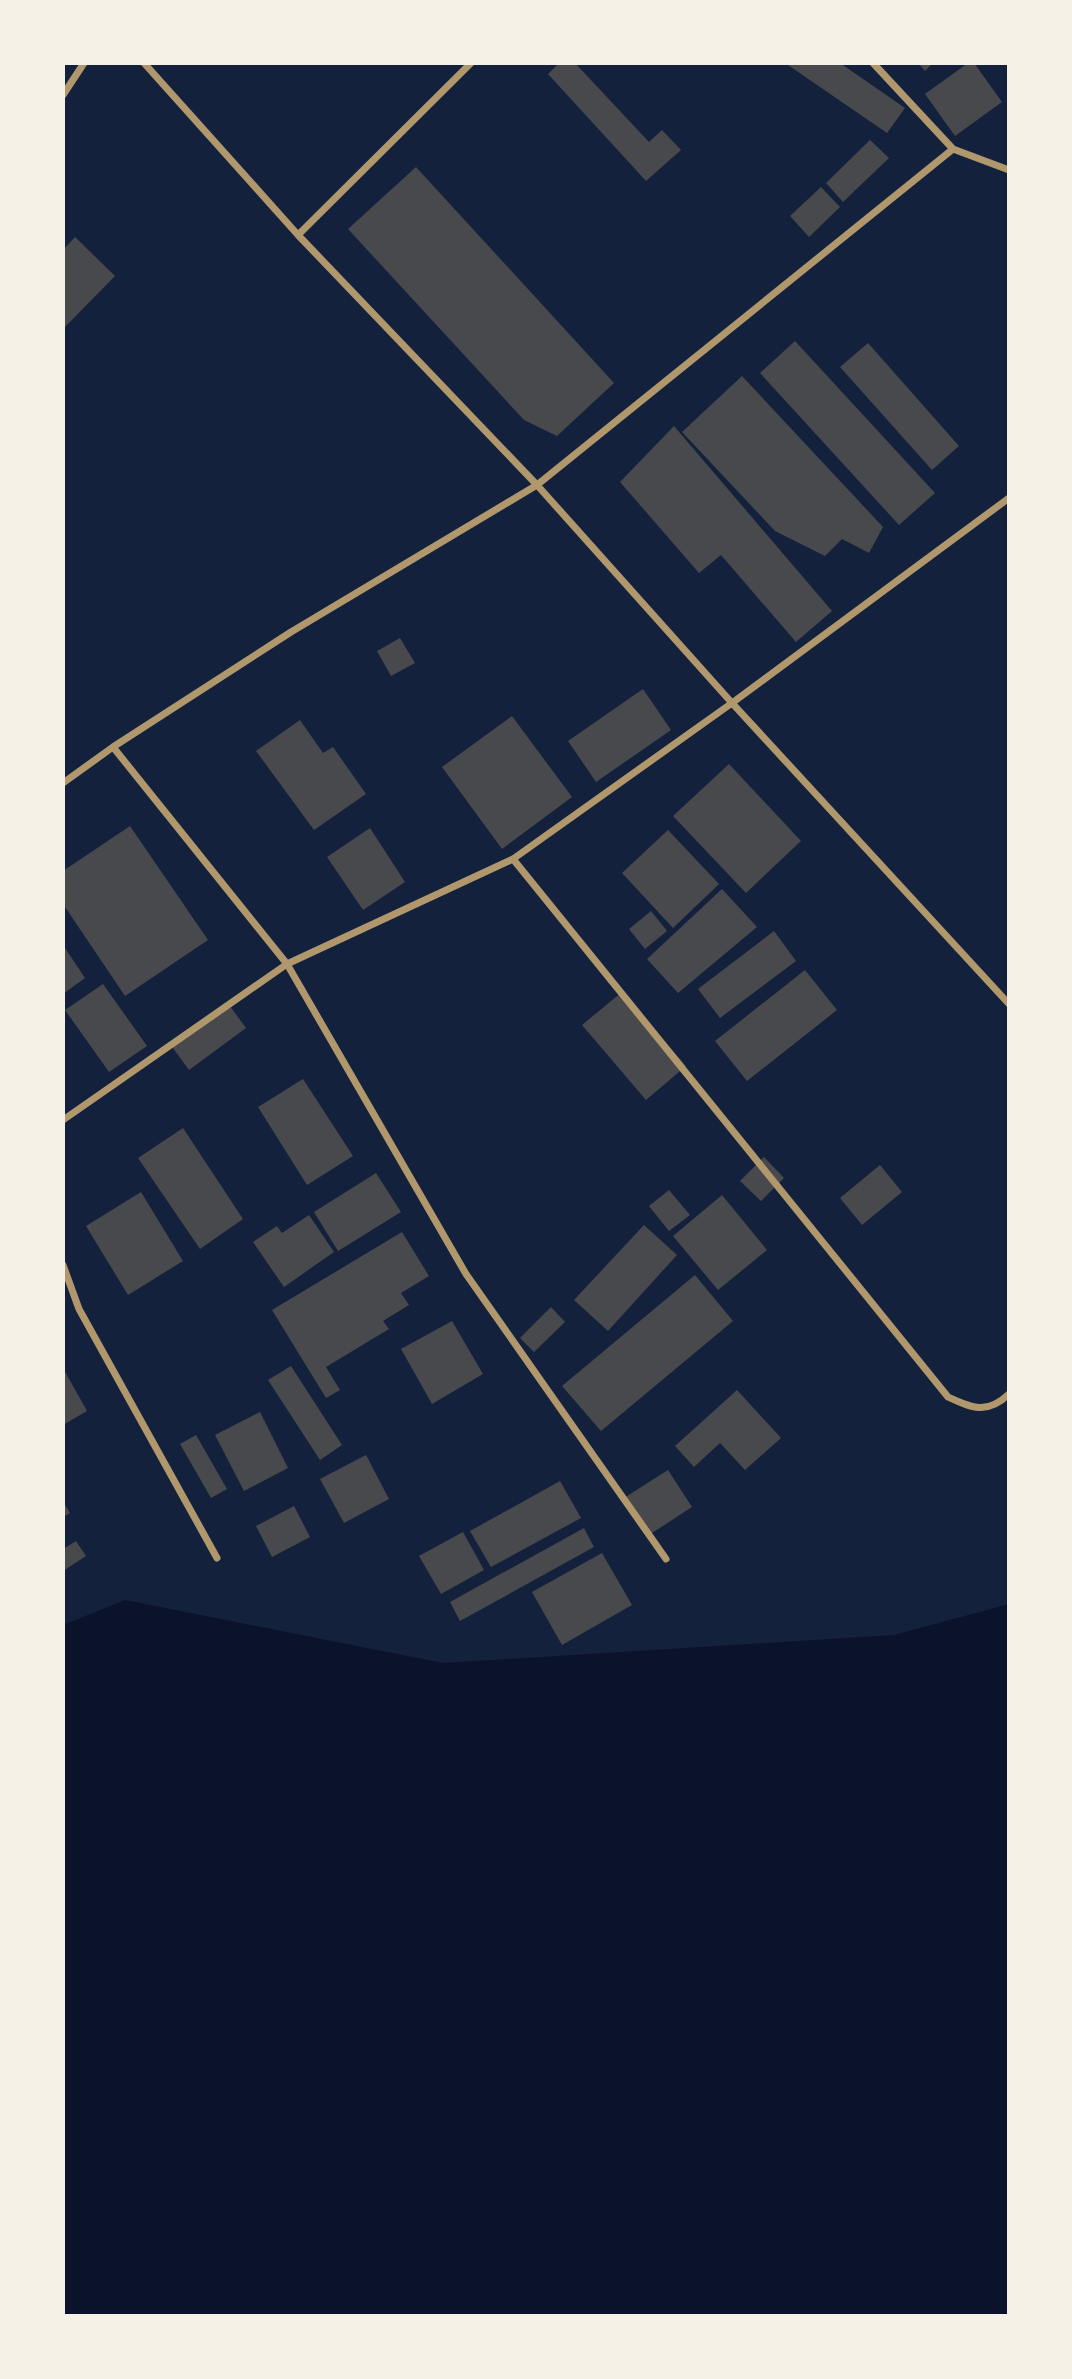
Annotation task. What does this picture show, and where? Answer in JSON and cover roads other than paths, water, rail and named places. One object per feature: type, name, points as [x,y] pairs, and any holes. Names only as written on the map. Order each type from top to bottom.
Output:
[{"type":"street","points":[[63,95],[84,63]]},
{"type":"street","points":[[144,63],[298,235],[537,485],[732,703],[1009,1004]]},
{"type":"street","points":[[298,235],[471,63]]},
{"type":"street","points":[[873,63],[953,149],[1009,170]]},
{"type":"street","points":[[63,783],[113,747],[290,632],[537,485],[953,149]]},
{"type":"street","points":[[63,1120],[287,964],[513,859],[732,703],[1009,498]]},
{"type":"street","points":[[113,747],[287,964],[466,1274],[666,1559]]},
{"type":"street","points":[[513,859],[948,1397],[976,1409],[1000,1403],[1009,1395]]},
{"type":"street","points":[[63,1265],[79,1309],[217,1558]]},
{"type":"water","points":[[125,1600],[443,1663],[894,1635],[1009,1604],[1009,2316],[63,2316],[63,1625]]}]
